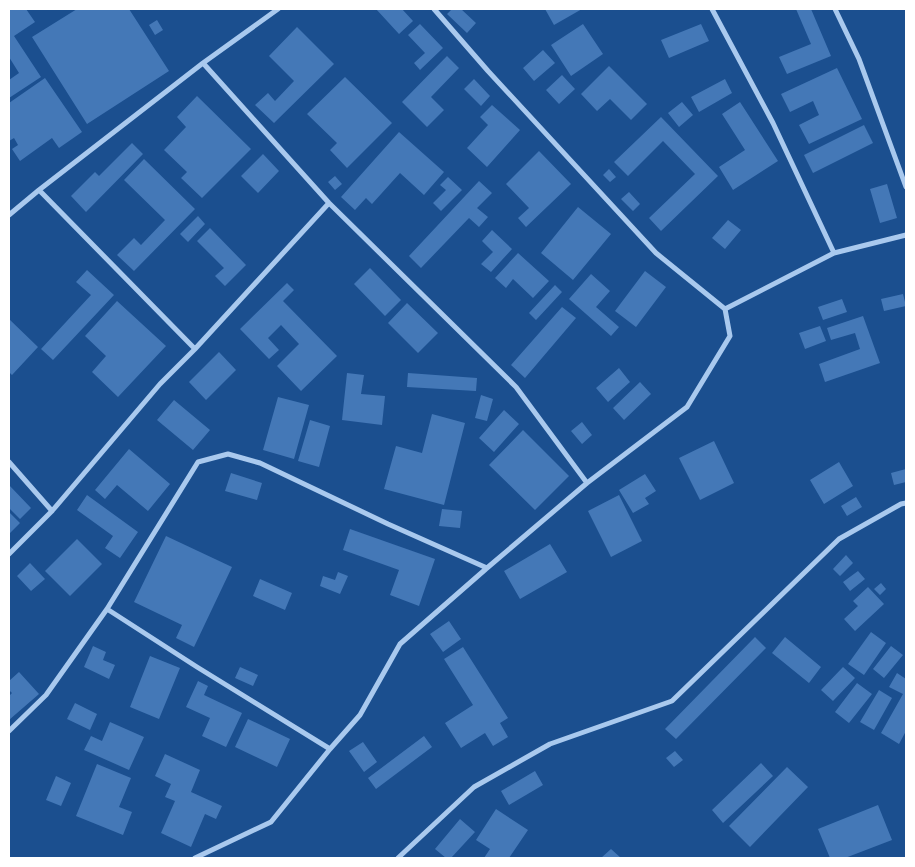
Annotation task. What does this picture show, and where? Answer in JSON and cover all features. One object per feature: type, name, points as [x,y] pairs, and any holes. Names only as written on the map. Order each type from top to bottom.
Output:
[{"type":"street","points":[[9,215],[203,63],[278,9]]},
{"type":"street","points":[[195,858],[271,822],[360,715],[400,644],[587,482],[687,407],[730,336],[725,309],[656,253],[488,71],[434,9]]},
{"type":"street","points":[[712,9],[774,123],[834,253]]},
{"type":"street","points":[[835,9],[859,59],[906,187]]},
{"type":"street","points":[[203,63],[329,203],[516,387],[587,482]]},
{"type":"street","points":[[39,190],[195,349]]},
{"type":"street","points":[[9,554],[52,511],[160,384],[195,349],[329,203]]},
{"type":"street","points":[[725,309],[834,253],[906,235]]},
{"type":"street","points":[[9,731],[46,695],[107,610],[198,462],[228,454],[260,463],[486,568]]},
{"type":"street","points":[[9,462],[52,511]]},
{"type":"street","points":[[398,858],[474,787],[550,744],[672,701],[839,539],[906,503]]},
{"type":"street","points":[[107,610],[330,749]]},
{"type":"building","points":[[9,9],[26,9],[35,22],[14,36],[41,77],[9,98],[9,80],[19,73],[9,57]]},
{"type":"building","points":[[77,9],[129,9],[169,71],[87,124],[32,37]]},
{"type":"building","points":[[376,9],[402,9],[413,21],[399,34]]},
{"type":"building","points":[[452,9],[461,9],[476,23],[467,33],[447,14]]},
{"type":"building","points":[[545,9],[582,9],[554,25]]},
{"type":"building","points":[[796,9],[811,9],[831,56],[787,74],[779,57],[811,44]]},
{"type":"building","points":[[157,20],[163,30],[155,35],[149,25]]},
{"type":"building","points":[[420,24],[443,48],[420,70],[414,63],[425,53],[408,35]]},
{"type":"building","points":[[583,24],[603,54],[571,76],[551,45]]},
{"type":"building","points":[[701,24],[709,41],[669,58],[661,40]]},
{"type":"building","points":[[297,27],[334,64],[274,123],[255,105],[268,93],[275,101],[294,81],[269,56]]},
{"type":"building","points":[[543,50],[555,63],[534,81],[523,68]]},
{"type":"building","points":[[447,56],[459,68],[431,97],[444,110],[427,127],[402,102]]},
{"type":"building","points":[[609,66],[647,104],[631,120],[610,99],[597,111],[581,94]]},
{"type":"building","points":[[837,68],[862,119],[809,144],[799,125],[819,115],[813,101],[790,112],[781,94]]},
{"type":"building","points":[[562,75],[575,89],[559,104],[546,90]]},
{"type":"building","points":[[345,77],[392,123],[347,168],[330,150],[337,143],[307,114]]},
{"type":"building","points":[[45,78],[82,132],[59,148],[52,138],[20,161],[12,149],[18,145],[14,138],[9,141],[9,103]]},
{"type":"building","points":[[474,79],[490,96],[481,106],[464,89]]},
{"type":"building","points":[[725,79],[732,93],[699,112],[691,97]]},
{"type":"building","points":[[197,96],[251,149],[202,198],[181,178],[187,172],[164,150],[186,127],[177,117]]},
{"type":"building","points":[[682,102],[693,115],[679,127],[668,113]]},
{"type":"building","points":[[740,102],[778,161],[733,190],[719,167],[745,150],[722,114]]},
{"type":"building","points":[[492,105],[520,130],[487,167],[467,148],[488,125],[480,117]]},
{"type":"building","points":[[661,117],[718,176],[661,231],[649,218],[695,174],[663,141],[628,176],[614,162]]},
{"type":"building","points":[[864,125],[873,143],[813,173],[804,155]]},
{"type":"building","points":[[399,132],[444,172],[424,195],[400,173],[372,204],[366,198],[355,210],[341,197]]},
{"type":"building","points":[[132,143],[143,154],[86,212],[71,196],[95,172],[99,176]]},
{"type":"building","points":[[539,151],[571,184],[526,227],[518,218],[529,208],[506,184]]},
{"type":"building","points":[[263,154],[279,171],[258,193],[241,176]]},
{"type":"building","points":[[144,159],[195,209],[134,271],[117,255],[134,238],[141,245],[165,220],[124,180]]},
{"type":"building","points":[[609,169],[616,177],[610,182],[603,175]]},
{"type":"building","points":[[335,176],[342,184],[335,190],[328,182]]},
{"type":"building","points":[[448,177],[462,190],[441,211],[433,203],[446,190],[440,185]]},
{"type":"building","points":[[479,181],[492,193],[477,208],[488,217],[479,227],[469,218],[421,268],[409,256]]},
{"type":"building","points":[[887,184],[897,218],[880,223],[870,189]]},
{"type":"building","points":[[629,192],[640,204],[633,211],[621,199]]},
{"type":"building","points":[[578,207],[611,234],[573,280],[541,253]]},
{"type":"building","points":[[198,216],[205,224],[188,242],[180,234]]},
{"type":"building","points":[[728,220],[741,230],[725,249],[712,238]]},
{"type":"building","points":[[210,228],[246,265],[225,286],[215,276],[224,268],[197,241]]},
{"type":"building","points":[[492,230],[512,249],[491,272],[481,264],[493,252],[482,241]]},
{"type":"building","points":[[518,253],[549,281],[533,298],[513,279],[506,288],[495,278]]},
{"type":"building","points":[[370,268],[401,300],[385,316],[354,284]]},
{"type":"building","points":[[87,270],[114,295],[53,360],[41,349],[91,295],[76,282]]},
{"type":"building","points":[[645,271],[666,287],[636,327],[615,311]]},
{"type":"building","points":[[591,274],[610,291],[596,307],[619,327],[611,336],[569,299]]},
{"type":"building","points":[[287,283],[294,290],[283,301],[337,356],[301,391],[277,366],[299,344],[281,325],[268,338],[279,350],[269,359],[240,329]]},
{"type":"building","points":[[555,285],[562,292],[536,320],[529,313]]},
{"type":"building","points":[[903,294],[906,306],[884,311],[881,299]]},
{"type":"building","points":[[842,299],[847,312],[823,320],[818,307]]},
{"type":"building","points":[[117,301],[166,346],[118,397],[92,372],[106,356],[85,336]]},
{"type":"building","points":[[407,303],[438,333],[418,353],[388,323]]},
{"type":"building","points":[[562,307],[576,318],[525,378],[511,365]]},
{"type":"building","points":[[863,316],[880,363],[825,382],[819,364],[860,349],[855,333],[831,340],[827,328]]},
{"type":"building","points":[[9,319],[38,347],[12,375],[9,372]]},
{"type":"building","points":[[820,326],[826,341],[805,349],[799,333]]},
{"type":"building","points":[[219,352],[236,370],[206,400],[189,382]]},
{"type":"building","points":[[619,368],[630,382],[608,402],[596,388]]},
{"type":"building","points":[[347,373],[364,375],[361,394],[385,396],[382,425],[342,420]]},
{"type":"building","points":[[408,373],[477,378],[476,391],[407,387]]},
{"type":"building","points":[[640,382],[651,394],[624,420],[613,408]]},
{"type":"building","points":[[481,395],[493,399],[487,421],[475,418]]},
{"type":"building","points":[[278,397],[309,405],[294,459],[263,450]]},
{"type":"building","points":[[174,400],[210,430],[193,450],[157,420]]},
{"type":"building","points":[[504,410],[519,424],[494,452],[479,438]]},
{"type":"building","points":[[432,414],[465,423],[444,505],[384,489],[396,446],[422,453]]},
{"type":"building","points":[[310,420],[330,426],[319,467],[298,461]]},
{"type":"building","points":[[582,422],[592,435],[582,444],[571,431]]},
{"type":"building","points":[[523,430],[569,476],[535,510],[489,465]]},
{"type":"building","points":[[714,441],[734,483],[700,500],[679,458]]},
{"type":"building","points":[[129,449],[170,484],[148,511],[117,485],[105,499],[95,490]]},
{"type":"building","points":[[839,462],[853,486],[824,504],[810,480]]},
{"type":"building","points":[[906,469],[906,482],[894,485],[891,473]]},
{"type":"building","points":[[231,473],[262,483],[257,500],[225,491]]},
{"type":"building","points":[[645,474],[656,491],[645,498],[649,504],[633,513],[619,490]]},
{"type":"building","points":[[9,485],[31,508],[20,519],[9,508]]},
{"type":"building","points":[[87,495],[138,532],[120,558],[105,548],[113,536],[77,510]]},
{"type":"building","points":[[619,495],[642,541],[611,557],[588,511]]},
{"type":"building","points":[[856,497],[862,507],[847,516],[841,506]]},
{"type":"building","points":[[442,509],[462,511],[460,528],[439,526]]},
{"type":"building","points":[[9,512],[20,523],[9,534]]},
{"type":"building","points":[[350,529],[435,559],[419,606],[390,595],[399,570],[343,550]]},
{"type":"building","points":[[166,536],[232,567],[194,647],[176,638],[182,625],[134,602]]},
{"type":"building","points":[[77,539],[102,564],[70,596],[45,571]]},
{"type":"building","points":[[550,544],[567,572],[520,599],[504,571]]},
{"type":"building","points":[[846,555],[853,563],[840,576],[833,569]]},
{"type":"building","points":[[30,563],[45,579],[31,591],[17,576]]},
{"type":"building","points":[[858,571],[865,579],[850,591],[843,582]]},
{"type":"building","points":[[338,572],[348,576],[340,594],[320,586],[323,576],[335,580]]},
{"type":"building","points":[[260,579],[292,593],[285,610],[253,596]]},
{"type":"building","points":[[881,583],[886,589],[880,595],[874,589]]},
{"type":"building","points":[[868,587],[884,604],[855,631],[844,619],[858,606],[853,601]]},
{"type":"building","points":[[449,621],[461,639],[443,652],[430,634]]},
{"type":"building","points":[[871,632],[886,643],[864,675],[848,664]]},
{"type":"building","points":[[755,637],[766,648],[676,739],[665,729]]},
{"type":"building","points":[[785,637],[821,667],[809,683],[772,653]]},
{"type":"building","points":[[93,646],[106,652],[103,660],[115,665],[109,679],[84,667]]},
{"type":"building","points":[[891,646],[903,655],[884,678],[873,669]]},
{"type":"building","points":[[463,647],[508,718],[500,723],[508,737],[493,746],[485,733],[461,748],[445,723],[473,705],[444,659]]},
{"type":"building","points":[[150,656],[180,668],[159,719],[130,707]]},
{"type":"building","points":[[240,667],[258,675],[253,686],[235,678]]},
{"type":"building","points":[[843,667],[855,678],[833,701],[821,690]]},
{"type":"building","points":[[19,672],[39,694],[9,720],[9,696],[12,693],[9,690],[9,681]]},
{"type":"building","points":[[897,673],[906,679],[906,731],[899,744],[881,733],[903,694],[889,687]]},
{"type":"building","points":[[198,681],[208,686],[204,695],[242,713],[226,747],[202,736],[210,718],[186,707]]},
{"type":"building","points":[[857,683],[872,694],[849,723],[835,712]]},
{"type":"building","points":[[879,690],[892,698],[874,730],[860,722]]},
{"type":"building","points":[[75,703],[97,714],[90,730],[67,719]]},
{"type":"building","points":[[248,719],[290,739],[277,767],[235,747]]},
{"type":"building","points":[[110,722],[144,737],[129,770],[84,750],[91,736],[102,741]]},
{"type":"building","points":[[424,736],[432,747],[376,789],[368,778]]},
{"type":"building","points":[[363,742],[377,762],[364,772],[349,751]]},
{"type":"building","points":[[675,751],[683,760],[674,767],[666,758]]},
{"type":"building","points":[[165,754],[200,770],[191,792],[222,806],[216,819],[205,814],[191,847],[161,833],[175,801],[165,797],[171,784],[155,776]]},
{"type":"building","points":[[761,763],[773,776],[723,823],[712,810]]},
{"type":"building","points":[[97,764],[131,778],[119,807],[132,812],[123,835],[76,816]]},
{"type":"building","points":[[787,767],[808,787],[750,847],[729,826]]},
{"type":"building","points":[[535,771],[543,785],[509,805],[501,791]]},
{"type":"building","points":[[56,776],[71,783],[61,806],[46,800]]},
{"type":"building","points":[[878,805],[892,840],[845,858],[830,858],[818,829]]},
{"type":"building","points":[[496,809],[528,830],[509,858],[484,858],[490,849],[476,840]]},
{"type":"building","points":[[460,819],[475,832],[451,858],[446,858],[435,849]]},
{"type":"building","points":[[611,849],[621,858],[601,858]]}]
